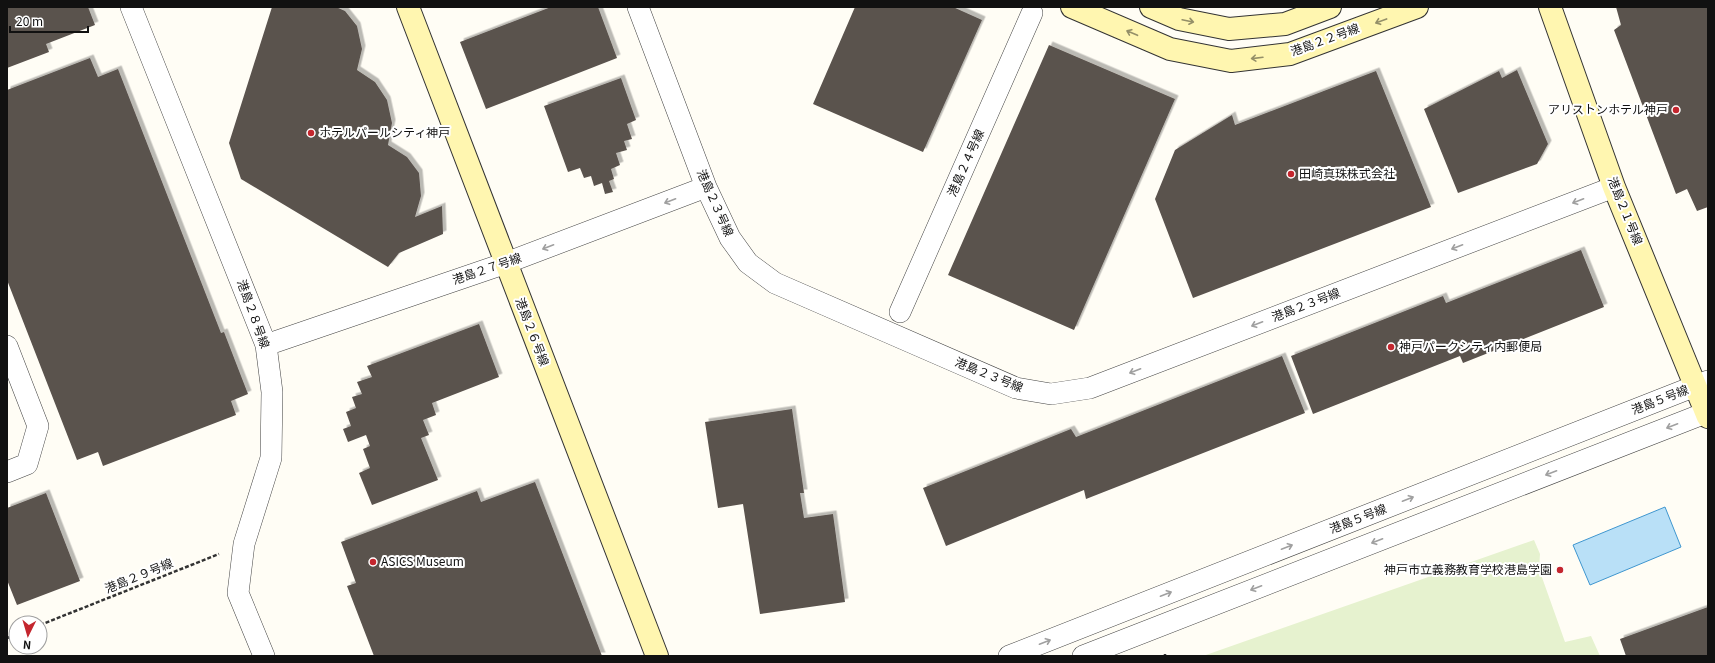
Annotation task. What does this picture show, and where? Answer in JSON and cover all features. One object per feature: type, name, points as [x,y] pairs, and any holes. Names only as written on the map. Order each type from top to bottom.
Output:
[{"type":"street","name":"港島２８号線","points":[[131,7],[266,345],[272,392],[271,458],[244,544],[238,593],[264,656]]},
{"type":"street","name":"港島２６号線","points":[[408,7],[657,656]]},
{"type":"street","name":"港島２３号線","points":[[638,7],[706,187],[730,238],[748,263],[775,283],[1016,388],[1051,394],[1090,388],[1614,187]]},
{"type":"street","name":"港島２２号線","points":[[1072,7],[1170,49],[1231,61],[1290,54],[1417,7]]},
{"type":"street","points":[[1151,7],[1179,19],[1229,29],[1285,24],[1330,7]]},
{"type":"street","name":"港島２１号線","points":[[1550,7],[1614,187],[1702,384],[1707,414]]},
{"type":"street","name":"港島２４号線","points":[[900,312],[1032,13]]},
{"type":"street","name":"港島２７号線","points":[[266,345],[506,262],[706,187]]},
{"type":"street","points":[[7,346],[38,426],[27,464],[7,472]]},
{"type":"street","name":"港島５号線","points":[[1009,656],[1702,384]]},
{"type":"street","points":[[1083,656],[1707,414]]},
{"type":"path","name":"港島２９号線","points":[[48,622],[244,544]]},
{"type":"green space","points":[[1534,540],[1540,554],[1539,569],[1565,642],[1591,636],[1600,656],[1203,656]]},
{"type":"water","points":[[1665,507],[1681,547],[1590,585],[1573,545]]},
{"type":"building","points":[[7,7],[88,7],[95,25],[46,44],[49,52],[7,68]]},
{"type":"building","name":"ホテルパールシティ神戸","points":[[272,7],[336,7],[345,11],[357,26],[362,49],[357,70],[375,82],[387,100],[392,123],[388,145],[407,157],[419,173],[421,196],[415,217],[442,206],[443,234],[399,253],[388,267],[241,179],[229,143]]},
{"type":"building","points":[[551,7],[598,7],[617,58],[486,109],[460,42]]},
{"type":"building","points":[[855,7],[953,7],[982,20],[923,152],[813,104]]},
{"type":"building","name":"アリストンホテル神戸","points":[[1616,7],[1708,7],[1708,207],[1697,211],[1687,189],[1676,194],[1614,30],[1621,25]]},
{"type":"building","points":[[1049,45],[1175,99],[1074,330],[948,275]]},
{"type":"building","points":[[90,58],[98,77],[118,69],[221,333],[224,332],[248,394],[231,401],[236,415],[103,466],[98,452],[77,460],[7,280],[7,90]]},
{"type":"building","points":[[1517,70],[1548,144],[1537,164],[1458,193],[1424,109],[1499,71],[1502,78]]},
{"type":"building","name":"田崎真珠株式会社","points":[[1376,71],[1431,207],[1193,298],[1155,199],[1175,150],[1232,115],[1235,125]]},
{"type":"building","points":[[621,78],[636,120],[627,124],[632,139],[624,141],[627,150],[616,153],[620,165],[611,169],[614,179],[609,181],[613,192],[605,194],[602,183],[594,186],[591,176],[584,178],[580,168],[568,172],[544,106]]},
{"type":"building","points":[[1581,250],[1604,307],[1463,363],[1460,356],[1313,414],[1291,356],[1443,296],[1446,303]]},
{"type":"building","points":[[479,324],[499,377],[432,403],[436,415],[423,420],[429,435],[421,438],[438,480],[372,505],[359,473],[370,468],[363,449],[370,446],[366,435],[348,442],[343,429],[351,426],[346,412],[356,408],[352,397],[362,394],[357,382],[372,377],[367,366]]},
{"type":"building","points":[[1282,356],[1305,413],[1086,499],[1084,490],[946,546],[923,488],[1071,429],[1076,437]]},
{"type":"building","points":[[792,409],[804,493],[800,493],[804,518],[833,514],[845,602],[760,614],[743,504],[718,508],[705,422]]},
{"type":"building","points":[[535,482],[602,656],[374,656],[347,586],[356,583],[341,542],[477,491],[481,502]]},
{"type":"building","points":[[46,493],[80,581],[17,605],[7,580],[7,508]]},
{"type":"building","points":[[1708,607],[1708,656],[1626,656],[1620,639]]},
{"type":"place","name":"アリストンホテル神戸","points":[[1676,110]]},
{"type":"place","name":"ホテルパールシティ神戸","points":[[311,133]]},
{"type":"place","name":"田崎真珠株式会社","points":[[1291,174]]},
{"type":"place","name":"神戸パークシティ内郵便局","points":[[1391,347]]},
{"type":"place","name":"ASICS Museum","points":[[373,562]]},
{"type":"place","name":"神戸市立義務教育学校港島学園","points":[[1560,570]]}]
